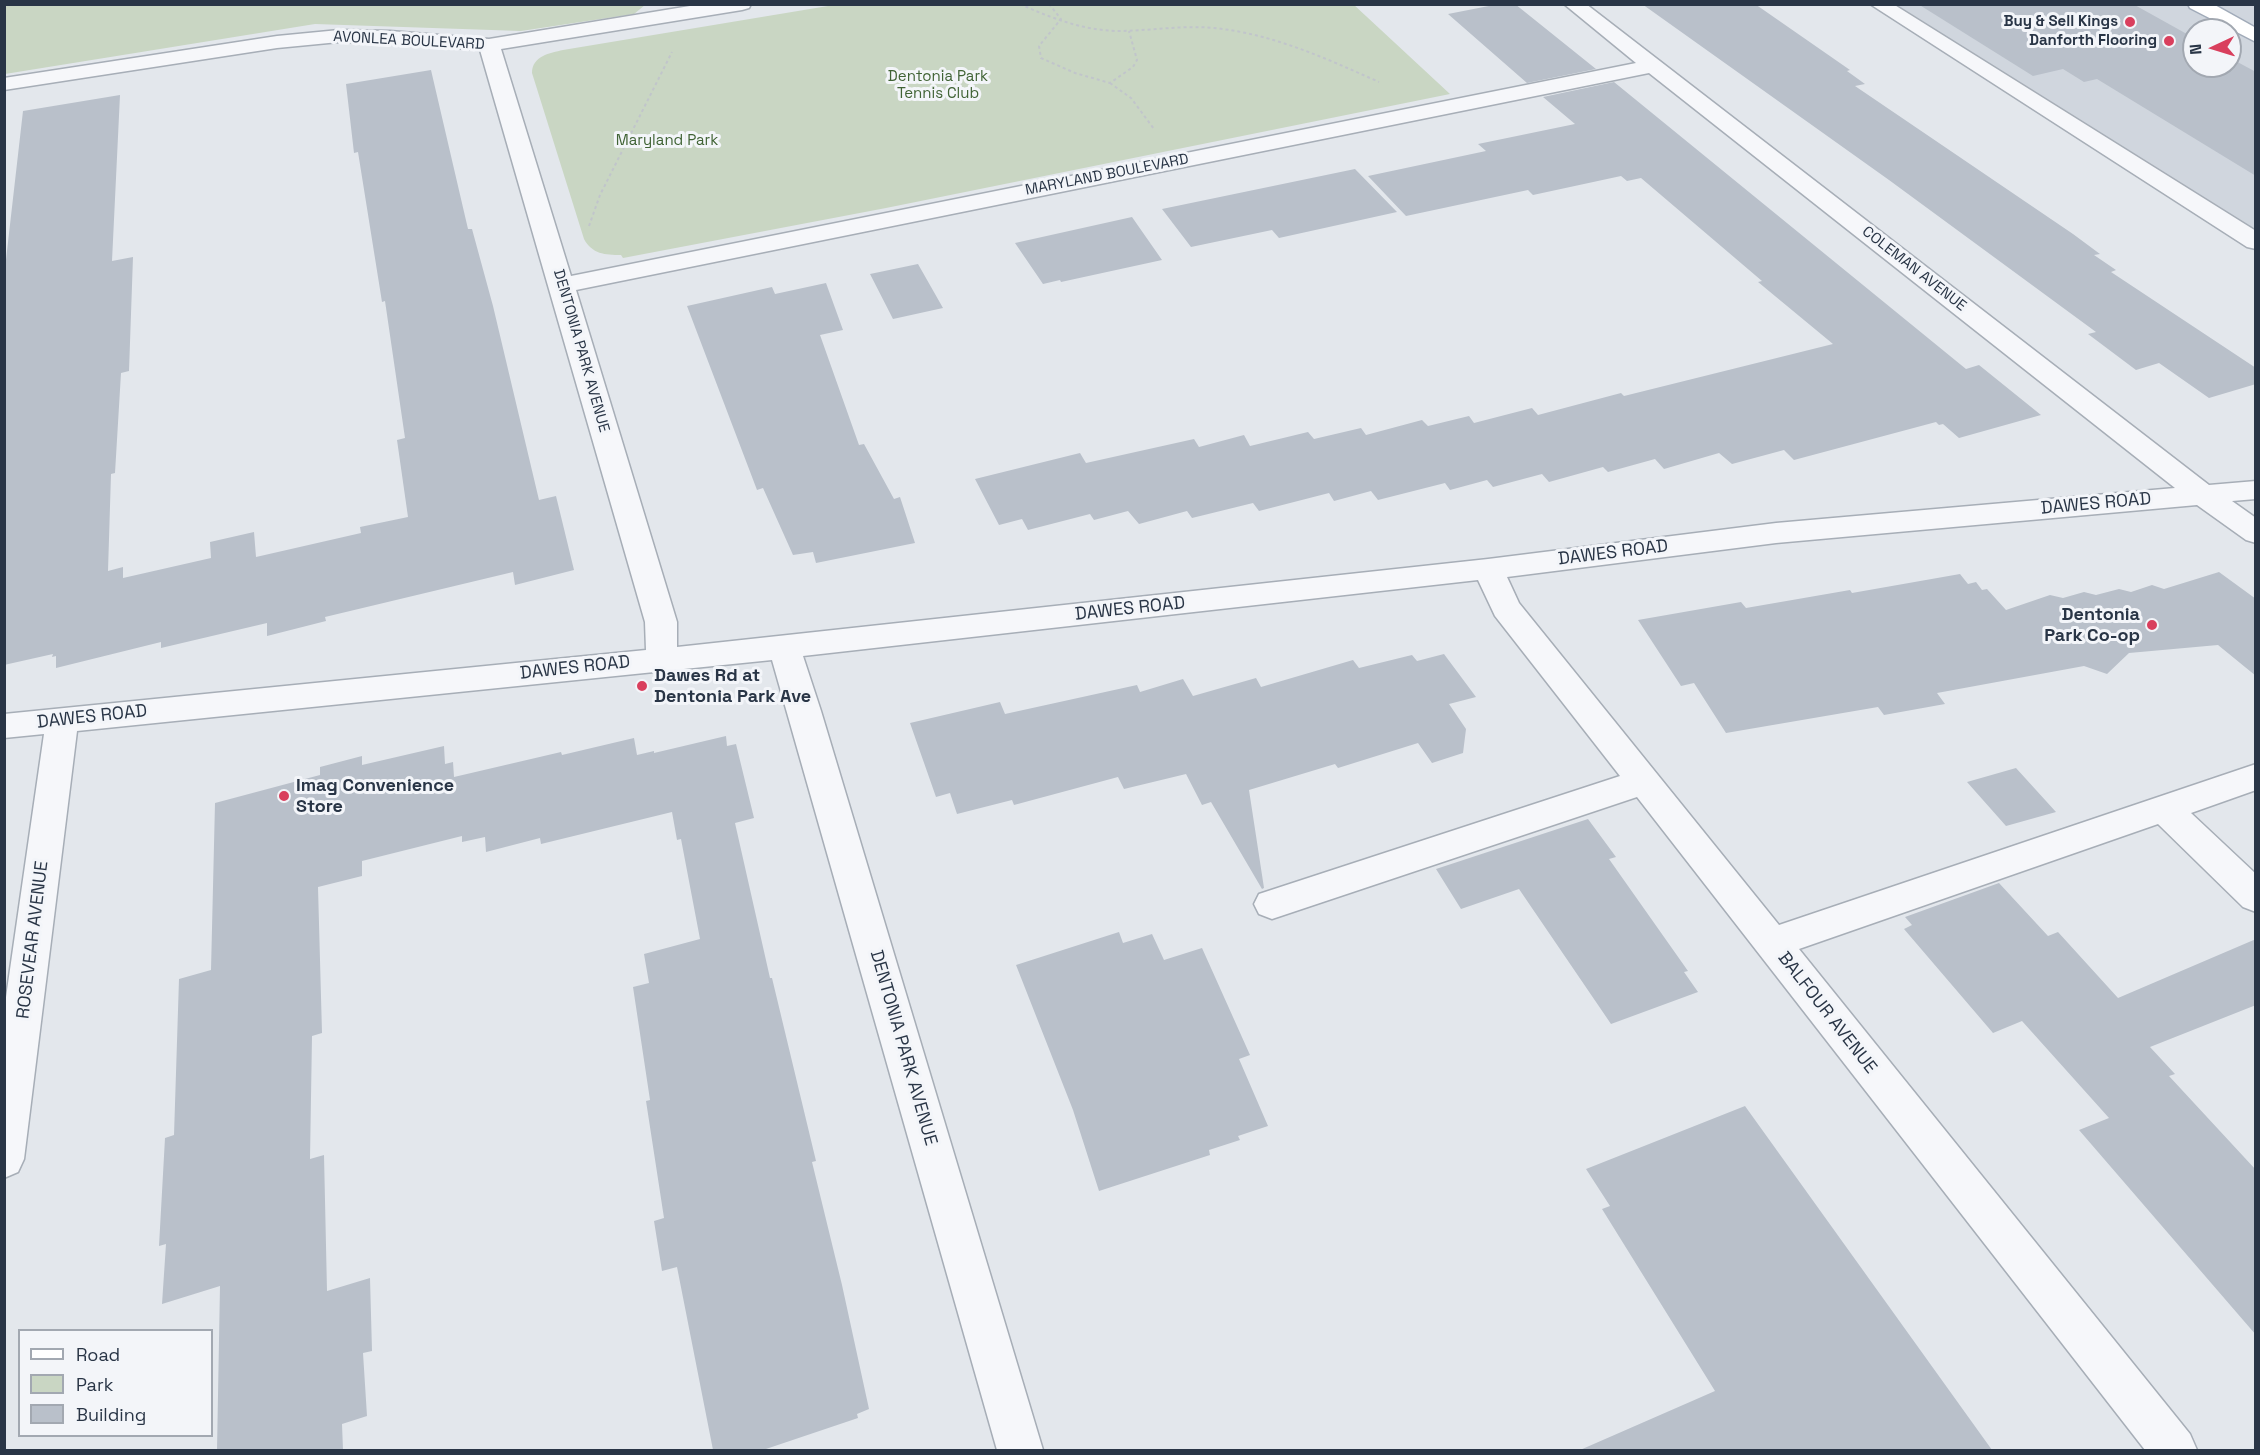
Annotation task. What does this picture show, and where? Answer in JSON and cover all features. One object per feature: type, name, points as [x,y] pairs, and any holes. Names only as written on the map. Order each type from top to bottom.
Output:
[{"type":"main road","points":[[2197,4],[2256,36]]},
{"type":"street","name":"AVONLEA BOULEVARD","points":[[4,84],[277,42],[339,36],[390,37],[489,45],[695,8],[742,4]]},
{"type":"street","name":"COLEMAN AVENUE","points":[[1573,4],[2201,495],[2256,532]]},
{"type":"street","points":[[1879,4],[2256,242]]},
{"type":"street","name":"DENTONIA PARK AVENUE","points":[[489,45],[661,622],[662,659]]},
{"type":"street","name":"MARYLAND BOULEVARD","points":[[562,285],[1652,66]]},
{"type":"street","name":"DAWES ROAD","points":[[4,726],[784,647],[1488,569],[1776,533],[2256,490]]},
{"type":"street","name":"BALFOUR AVENUE","points":[[1488,569],[1506,608],[2174,1450]]},
{"type":"street","name":"DENTONIA PARK AVENUE","points":[[784,647],[805,711],[1020,1450]]},
{"type":"street","name":"ROSEVEAR AVENUE","points":[[4,1160],[62,720]]},
{"type":"street","points":[[1772,943],[2256,777]]},
{"type":"street","points":[[1272,904],[1643,782]]},
{"type":"street","points":[[2164,809],[2256,897]]},
{"type":"path","points":[[1020,4],[1101,30],[1129,31],[1199,27],[1267,36],[1328,57],[1379,82],[1424,98],[1436,109]]},
{"type":"path","points":[[1049,4],[1061,19]]},
{"type":"path","points":[[1061,19],[1039,46],[1041,58],[1058,68],[1110,83],[1131,98],[1179,161]]},
{"type":"path","points":[[1110,83],[1133,67],[1137,60],[1129,31]]},
{"type":"path","points":[[588,229],[600,195],[674,48]]},
{"type":"shaded area","points":[[1870,5],[2255,5],[2255,251]]},
{"type":"green space","points":[[5,4],[645,5],[634,14],[521,31],[315,24],[5,74]]},
{"type":"green space","name":"Maryland Park","points":[[1353,4],[1450,94],[886,208],[623,258],[621,255],[595,251],[584,239],[532,73],[538,59],[563,50],[834,5]]},
{"type":"building","points":[[1499,4],[1515,4],[1596,69],[1527,83],[1448,14]]},
{"type":"building","points":[[1642,4],[1755,4],[1850,70],[1847,71],[1865,84],[1855,86],[2100,254],[2094,255],[2116,270],[2111,272],[2256,368],[2256,384],[2209,398],[2159,363],[2136,370],[2088,334],[2096,332],[1889,180]]},
{"type":"building","points":[[1918,4],[2133,4],[2182,31],[2182,78],[2242,78],[2242,64],[2256,72],[2256,176],[2097,79],[2084,82],[2063,69],[2033,76]]},
{"type":"building","points":[[431,70],[468,229],[472,229],[493,306],[539,500],[556,496],[574,570],[515,585],[513,572],[325,617],[326,621],[267,636],[267,623],[161,648],[161,642],[56,668],[56,656],[52,657],[53,654],[4,665],[4,277],[23,111],[120,95],[112,261],[133,257],[129,371],[121,373],[115,473],[111,474],[108,571],[123,567],[123,578],[211,558],[210,542],[254,532],[256,557],[361,533],[360,527],[408,517],[397,440],[405,438],[385,301],[382,302],[358,152],[354,153],[346,84]]},
{"type":"building","points":[[1614,82],[1966,369],[1979,365],[2041,415],[1959,438],[1943,424],[1939,425],[1936,422],[1794,460],[1784,450],[1732,464],[1719,453],[1664,469],[1655,459],[1608,472],[1603,467],[1549,482],[1542,474],[1493,487],[1487,480],[1450,490],[1445,483],[1378,500],[1371,491],[1334,501],[1329,493],[1259,511],[1253,503],[1192,518],[1187,511],[1139,524],[1128,511],[1094,520],[1090,514],[1028,530],[1022,519],[999,525],[975,479],[1080,453],[1086,463],[1194,439],[1199,447],[1244,435],[1250,446],[1308,432],[1314,439],[1361,428],[1366,435],[1422,420],[1428,426],[1469,416],[1474,423],[1532,408],[1538,415],[1621,393],[1624,396],[1833,344],[1758,282],[1762,281],[1641,178],[1627,181],[1621,176],[1533,195],[1528,190],[1406,216],[1368,176],[1486,151],[1478,144],[1575,124],[1543,97]]},
{"type":"building","points":[[1355,169],[1397,212],[1279,238],[1272,230],[1191,247],[1162,209]]},
{"type":"building","points":[[1132,217],[1162,260],[1043,284],[1015,243]]},
{"type":"building","points":[[918,264],[943,308],[893,319],[870,274]]},
{"type":"building","points":[[826,283],[843,330],[820,335],[859,445],[864,444],[894,499],[900,497],[915,543],[816,563],[813,552],[793,555],[763,488],[757,490],[687,306],[772,287],[775,294]]},
{"type":"building","points":[[2219,572],[2256,599],[2256,676],[2218,645],[2129,653],[2107,674],[2084,666],[1937,693],[1945,704],[1884,715],[1878,707],[1726,733],[1694,683],[1681,686],[1638,620],[1741,602],[1746,608],[1850,590],[1852,593],[1960,574],[1968,584],[1976,582],[1982,590],[1987,589],[2006,610],[2050,595],[2063,598],[2084,592],[2096,595],[2119,589],[2131,592],[2152,585],[2164,589]]},
{"type":"building","points":[[1444,654],[1476,697],[1449,704],[1466,729],[1463,753],[1432,763],[1418,743],[1338,768],[1335,764],[1249,790],[1264,888],[1262,889],[1211,802],[1202,805],[1186,774],[1124,789],[1118,777],[1014,805],[1012,800],[957,814],[950,793],[936,797],[910,723],[1000,702],[1005,714],[1137,685],[1140,692],[1183,679],[1193,696],[1256,678],[1261,687],[1353,660],[1359,668],[1412,655],[1417,661]]},
{"type":"building","points":[[726,736],[727,746],[736,744],[754,818],[735,823],[770,978],[772,978],[816,1161],[812,1162],[869,1409],[857,1414],[858,1418],[763,1450],[713,1450],[677,1267],[662,1271],[654,1221],[664,1218],[646,1101],[650,1100],[633,987],[649,983],[644,954],[700,939],[681,839],[677,840],[672,812],[541,844],[540,838],[486,852],[485,837],[462,842],[462,836],[362,861],[362,876],[318,887],[322,1033],[312,1036],[310,1159],[324,1155],[327,1291],[370,1278],[372,1351],[363,1353],[367,1416],[342,1424],[343,1450],[217,1450],[220,1286],[162,1304],[166,1244],[159,1246],[165,1138],[174,1135],[179,979],[211,970],[215,803],[320,775],[320,767],[362,756],[362,765],[444,746],[445,764],[453,762],[454,777],[634,738],[637,755]]},
{"type":"building","points":[[2016,768],[2056,812],[2006,826],[1967,782]]},
{"type":"building","points":[[1588,819],[1616,857],[1609,859],[1688,971],[1684,972],[1698,992],[1611,1024],[1519,889],[1461,909],[1436,869]]},
{"type":"building","points":[[1999,883],[2048,936],[2058,932],[2118,998],[2256,939],[2256,1005],[2150,1047],[2175,1074],[2169,1076],[2256,1170],[2256,1335],[2079,1130],[2109,1118],[2022,1021],[1993,1033],[1904,929],[1912,925],[1905,917]]},
{"type":"building","points":[[1119,932],[1123,943],[1152,934],[1164,960],[1202,948],[1250,1055],[1239,1059],[1268,1126],[1238,1136],[1240,1140],[1209,1150],[1210,1155],[1099,1191],[1073,1110],[1016,965]]},
{"type":"building","points":[[1745,1106],[1992,1450],[1580,1450],[1715,1391],[1602,1209],[1610,1206],[1586,1169]]},
{"type":"place","name":"Buy & Sell Kings","points":[[2130,22]]},
{"type":"place","name":"Danforth Flooring","points":[[2169,41]]},
{"type":"place","name":"Dentonia Park Co-op","points":[[2152,625]]},
{"type":"place","name":"Dawes Rd at Dentonia Park Ave","points":[[642,686]]},
{"type":"place","name":"Imag Convenience Store","points":[[284,796]]},
{"type":"park label","name":"Dentonia Park Tennis Club","points":[[938,86]]}]
